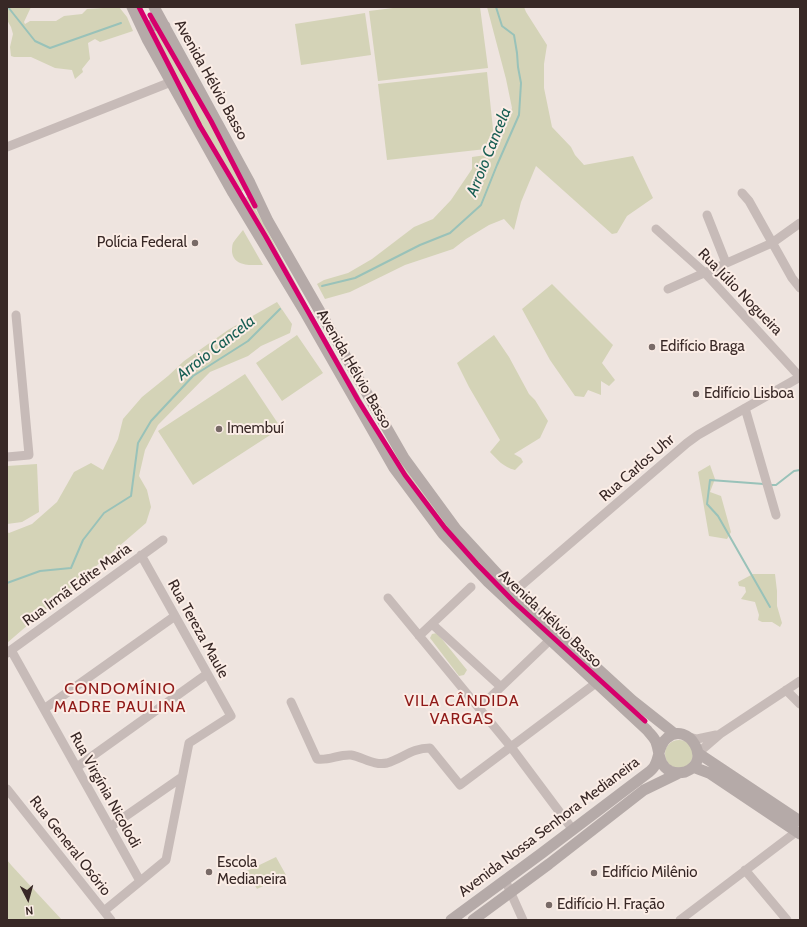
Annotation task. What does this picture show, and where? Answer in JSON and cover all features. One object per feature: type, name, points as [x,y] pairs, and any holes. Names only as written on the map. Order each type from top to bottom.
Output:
[{"type":"main road","name":"Avenida Hélvio Basso","points":[[132,7],[147,39],[233,193],[306,314],[394,468],[443,534],[510,595],[650,716],[674,734]]},
{"type":"main road","name":"Avenida Hélvio Basso","points":[[154,7],[268,220],[404,458],[456,529],[510,595],[550,640],[647,730],[654,738],[658,752]]},
{"type":"main road","points":[[147,39],[149,28],[152,25],[165,26]]},
{"type":"main road","points":[[233,193],[244,194],[249,188],[250,184]]},
{"type":"main road","points":[[674,734],[682,734],[689,737],[694,742],[698,753],[697,761],[693,767],[687,771],[679,773],[671,771],[664,766],[660,760],[658,752],[664,740],[674,734]]},
{"type":"main road","name":"Avenida Nossa Senhora Medianeira","points":[[450,920],[649,772],[655,766],[658,752]]},
{"type":"main road","points":[[698,753],[799,829]]},
{"type":"main road","points":[[693,767],[709,773],[799,829]]},
{"type":"main road","name":"Avenida Nossa Senhora Medianeira","points":[[473,920],[581,840],[644,790],[679,773]]},
{"type":"main road","points":[[573,830],[581,840]]},
{"type":"street","points":[[7,147],[171,82]]},
{"type":"street","points":[[742,193],[749,201],[792,278],[800,288]]},
{"type":"street","points":[[707,215],[726,263]]},
{"type":"street","points":[[668,289],[772,242],[800,223]]},
{"type":"street","name":"Rua Júlio Nogueira","points":[[656,229],[705,272],[800,377]]},
{"type":"street","points":[[7,457],[29,455],[16,315]]},
{"type":"street","name":"Rua Carlos Uhr","points":[[510,595],[687,443],[698,435],[800,377]]},
{"type":"street","points":[[745,408],[776,515]]},
{"type":"street","name":"Rua Irmã Edite Maria","points":[[9,652],[163,540]]},
{"type":"street","name":"Rua Tereza Maule","points":[[141,556],[231,716],[189,743],[182,777]]},
{"type":"street","points":[[420,636],[471,587]]},
{"type":"street","points":[[388,598],[511,747],[573,830]]},
{"type":"street","points":[[44,709],[175,616]]},
{"type":"street","points":[[432,624],[501,686]]},
{"type":"street","points":[[479,708],[550,640]]},
{"type":"street","name":"Rua Virgínia Nicolodi","points":[[9,652],[44,709],[140,881]]},
{"type":"street","points":[[76,767],[207,674]]},
{"type":"street","points":[[698,753],[720,734],[800,681]]},
{"type":"street","points":[[291,702],[318,759],[324,760],[350,755],[377,763],[386,763],[421,748],[430,748],[460,785],[596,683]]},
{"type":"street","points":[[786,690],[800,704]]},
{"type":"street","points":[[689,737],[696,739],[720,734]]},
{"type":"street","points":[[110,827],[182,777]]},
{"type":"street","points":[[104,911],[166,860],[182,777]]},
{"type":"street","name":"Rua General Osório","points":[[7,789],[111,920]]},
{"type":"street","points":[[680,920],[799,829]]},
{"type":"street","points":[[746,870],[787,920]]},
{"type":"street","points":[[505,880],[523,920]]},
{"type":"green space","points":[[7,7],[31,7],[24,22],[25,24],[30,21],[56,21],[64,16],[82,14],[87,9],[119,7],[127,17],[133,31],[100,42],[95,39],[88,43],[90,59],[82,69],[83,72],[75,79],[72,70],[55,68],[31,57],[11,56],[10,47],[13,34],[7,20]]},
{"type":"green space","points":[[401,7],[480,7],[488,68],[378,81],[369,11]]},
{"type":"green space","points":[[487,7],[524,7],[547,45],[544,64],[544,88],[552,127],[571,147],[575,155],[584,165],[633,156],[653,198],[627,216],[617,233],[612,234],[536,166],[521,202],[514,230],[504,219],[489,225],[453,249],[405,265],[350,292],[325,299],[317,284],[324,280],[348,273],[372,259],[414,227],[433,219],[451,200],[472,169],[472,157],[493,154],[498,147],[512,108]]},
{"type":"green space","points":[[365,13],[371,55],[301,65],[295,24]]},
{"type":"green space","points":[[155,28],[157,29],[210,121],[244,189],[243,191],[240,191],[201,126],[153,31]]},
{"type":"green space","points":[[487,72],[495,148],[387,160],[378,84]]},
{"type":"green space","points":[[248,196],[333,352],[380,430],[431,505],[490,573],[489,575],[451,533],[417,489],[385,442],[355,394],[245,198]]},
{"type":"green space","points":[[243,230],[263,265],[240,263],[233,257],[233,243]]},
{"type":"green space","points":[[552,284],[613,345],[602,363],[615,380],[609,386],[601,381],[601,395],[588,390],[584,397],[575,396],[550,360],[522,309]]},
{"type":"green space","points":[[277,302],[292,324],[290,333],[261,346],[248,356],[210,372],[158,425],[145,450],[139,476],[147,490],[151,507],[146,523],[7,643],[7,532],[9,533],[32,524],[57,502],[74,472],[91,463],[103,470],[118,439],[123,419],[142,397],[184,361],[228,330]]},
{"type":"green space","points":[[297,335],[323,373],[282,401],[256,363]]},
{"type":"green space","points":[[494,335],[509,357],[529,394],[535,400],[548,421],[540,438],[514,454],[521,458],[523,462],[515,470],[504,465],[490,452],[500,440],[469,387],[457,363]]},
{"type":"green space","name":"Imembuí","points":[[245,374],[281,428],[193,485],[158,431]]},
{"type":"green space","points":[[37,464],[39,512],[22,522],[7,524],[7,466]]},
{"type":"green space","points":[[710,465],[715,479],[710,492],[721,496],[731,532],[727,539],[709,536],[698,472]]},
{"type":"green space","points":[[753,574],[775,574],[777,606],[782,623],[780,627],[772,622],[762,622],[758,620],[759,615],[755,602],[741,599],[746,592],[745,587],[739,586],[738,582]]},
{"type":"green space","points":[[437,633],[467,670],[464,675],[459,676],[430,638],[432,634]]},
{"type":"green space","points":[[679,740],[689,744],[693,754],[689,764],[679,768],[669,764],[665,754],[669,744]]},
{"type":"green space","points":[[276,857],[286,875],[257,889],[247,871]]},
{"type":"green space","points":[[7,860],[12,866],[62,920],[7,920]]},
{"type":"waterway","points":[[8,7],[35,41],[50,48],[121,23]]},
{"type":"waterway","name":"Arroio Cancela","points":[[322,286],[355,278],[420,245],[450,233],[481,205],[519,115],[521,83],[514,35],[502,26],[496,7]]},
{"type":"waterway","name":"Arroio Cancela","points":[[7,583],[40,571],[71,568],[83,540],[104,513],[131,496],[138,443],[151,421],[193,376],[248,341],[280,309]]},
{"type":"waterway","points":[[770,485],[776,485],[794,471],[800,470]]},
{"type":"waterway","points":[[764,484],[710,480],[707,504],[718,516],[770,607]]},
{"type":"cycle path","points":[[139,7],[200,126],[266,237],[358,400],[405,475],[445,528],[514,602],[645,721]]},
{"type":"cycle path","points":[[150,15],[211,121],[255,206]]},
{"type":"place","name":"Polícia Federal","points":[[195,243]]},
{"type":"place","name":"Edifício Braga","points":[[652,347]]},
{"type":"place","name":"Edifício Lisboa","points":[[696,394]]},
{"type":"place","name":"Imembuí","points":[[219,429]]},
{"type":"place","name":"Escola Medianeira","points":[[209,872]]},
{"type":"place","name":"Edifício Milênio","points":[[594,873]]},
{"type":"place","name":"Edifício H. Fração","points":[[549,905]]},
{"type":"district","name":"CONDOMÍNIO MADRE PAULINA","points":[[120,698]]},
{"type":"district","name":"VILA CÂNDIDA VARGAS","points":[[462,710]]}]
